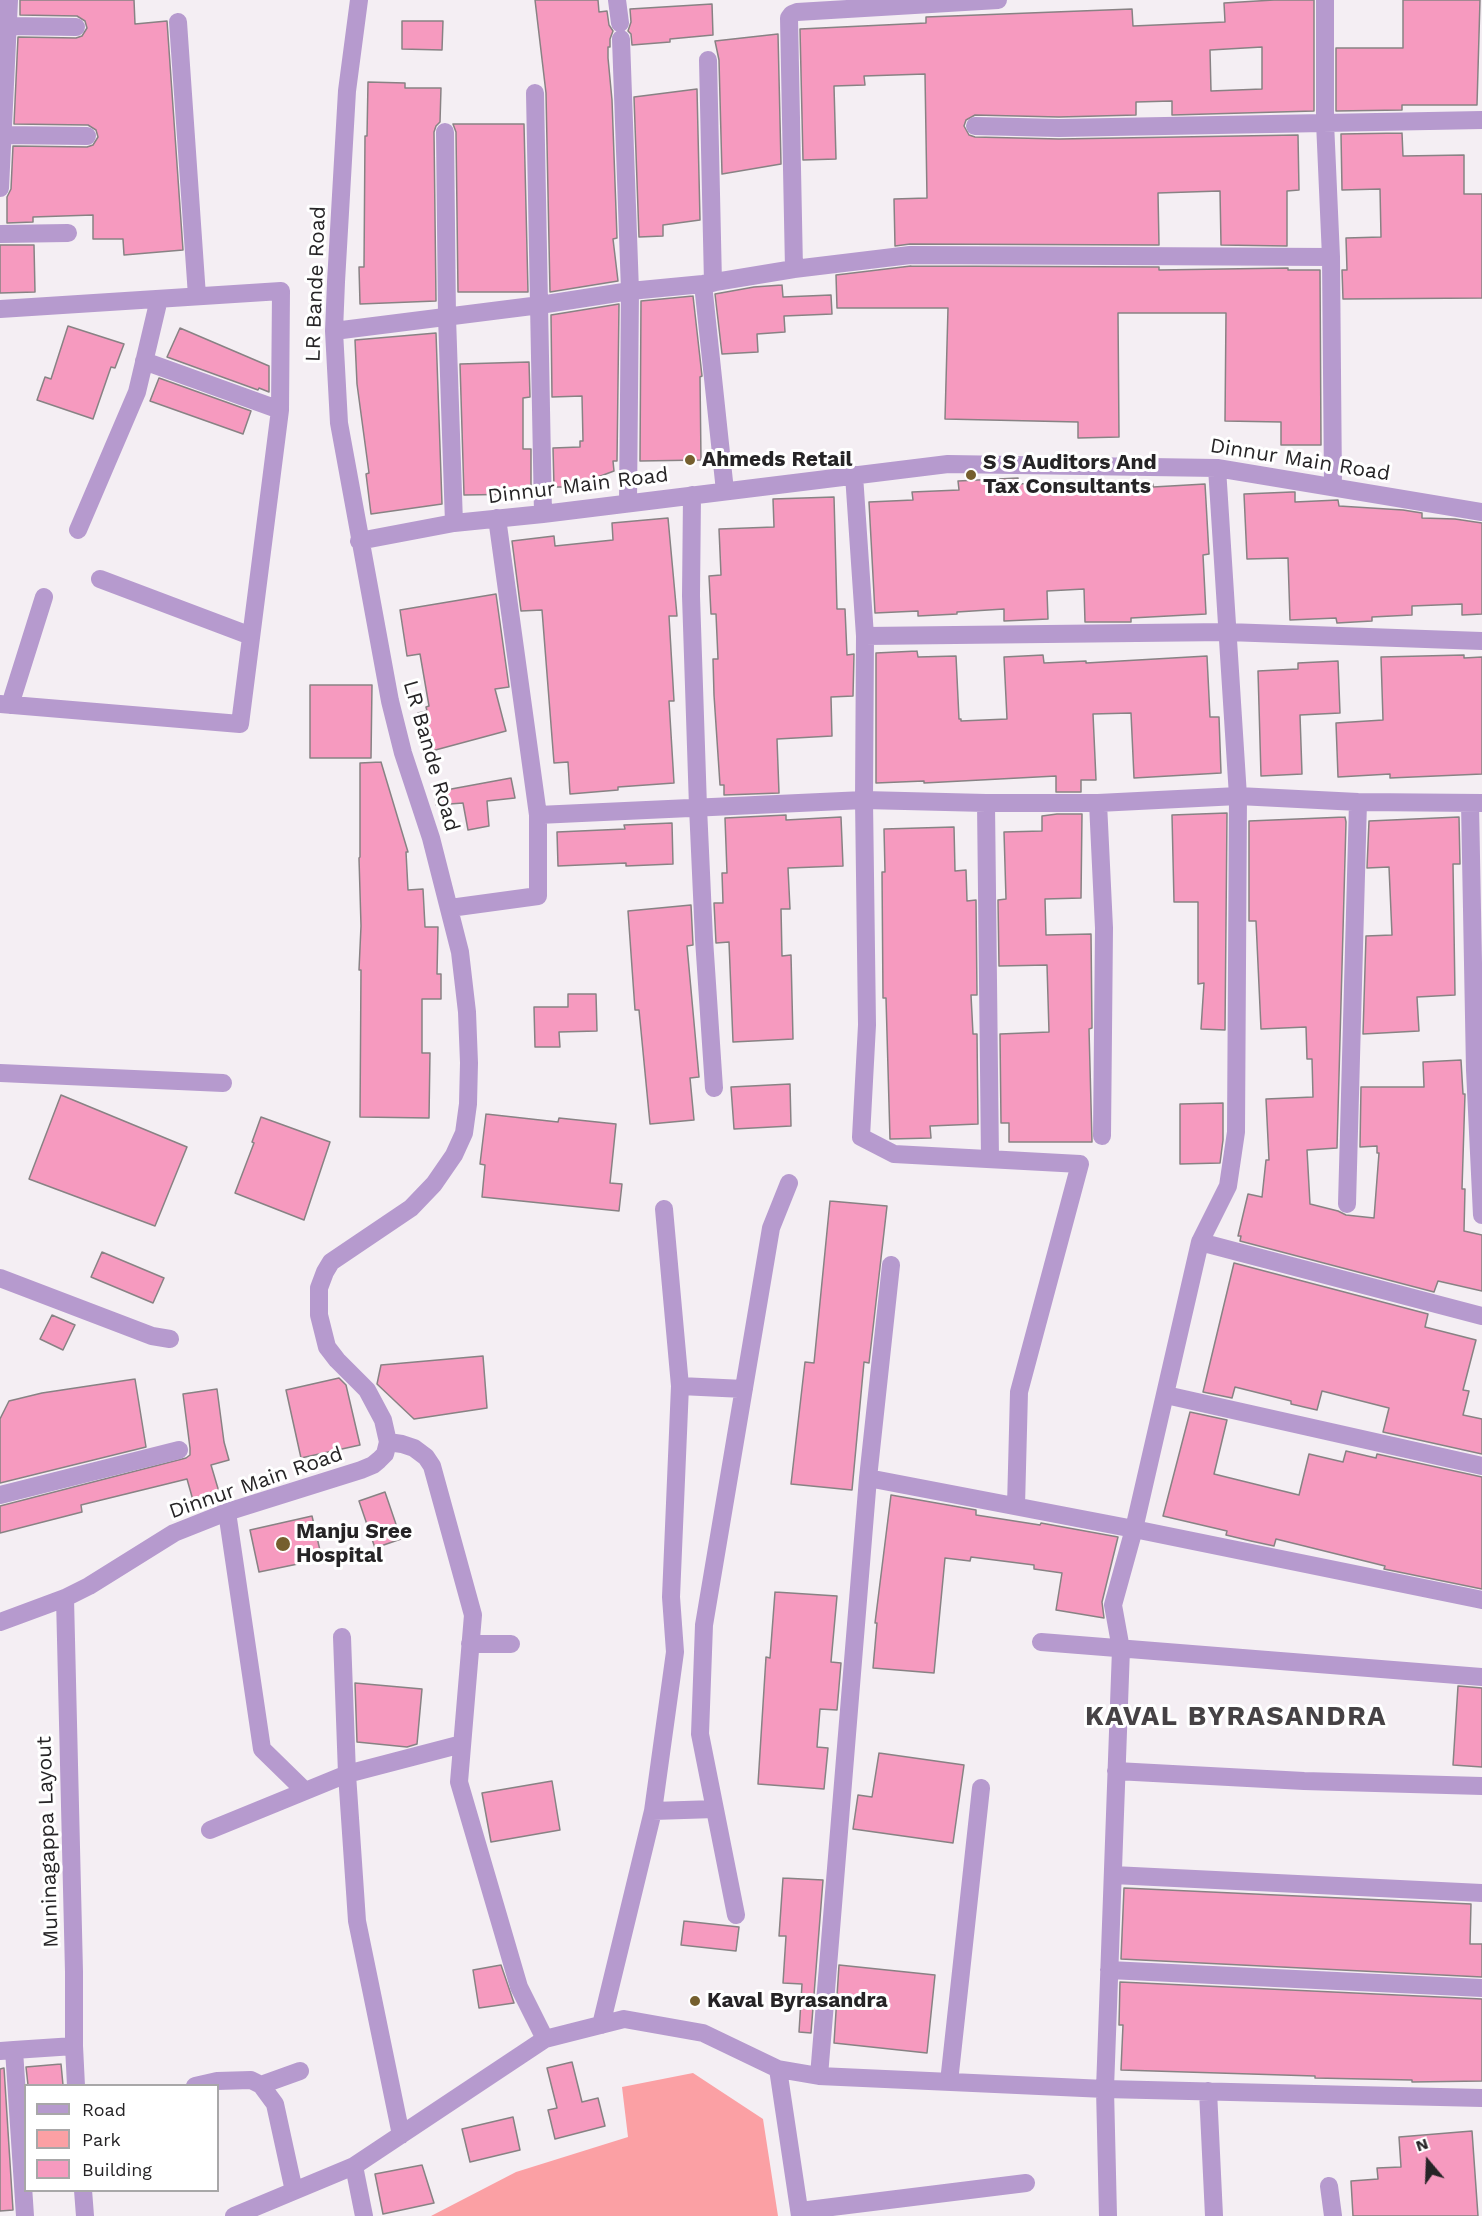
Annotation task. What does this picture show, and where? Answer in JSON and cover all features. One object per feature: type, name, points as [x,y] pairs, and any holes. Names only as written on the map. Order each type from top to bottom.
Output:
[{"type":"street","points":[[0,188],[9,0]]},
{"type":"street","name":"LR Bande Road","points":[[359,0],[347,91],[334,331],[339,423],[390,701],[403,753],[431,838],[460,952],[467,1012],[469,1063],[464,1133],[454,1155],[434,1184],[411,1208],[331,1262],[319,1288],[319,1315],[327,1347],[366,1390],[383,1419],[388,1442]]},
{"type":"street","points":[[617,0],[630,291],[628,502]]},
{"type":"street","points":[[794,269],[789,18],[792,14],[998,0]]},
{"type":"street","points":[[1325,0],[1325,122],[1331,257],[1333,487]]},
{"type":"street","points":[[178,22],[197,296]]},
{"type":"street","points":[[8,26],[76,27]]},
{"type":"street","points":[[708,60],[708,283],[725,491]]},
{"type":"street","points":[[535,93],[543,514]]},
{"type":"street","points":[[975,126],[1059,128],[1482,120]]},
{"type":"street","points":[[445,132],[447,317],[454,524]]},
{"type":"street","points":[[2,135],[87,136]]},
{"type":"street","points":[[0,234],[68,233]]},
{"type":"street","points":[[334,331],[910,255],[1331,257]]},
{"type":"street","points":[[0,309],[281,291],[280,410],[240,724],[5,704],[44,597]]},
{"type":"street","points":[[78,530],[137,392],[159,299]]},
{"type":"street","points":[[144,361],[280,410]]},
{"type":"street","name":"Dinnur Main Road","points":[[359,541],[497,518],[948,464],[1217,468],[1482,512]]},
{"type":"street","points":[[1107,2216],[1105,2089],[1121,1649],[1113,1605],[1134,1529],[1200,1242],[1228,1186],[1236,1132],[1238,796],[1217,468]]},
{"type":"street","points":[[854,475],[865,636],[864,800],[867,1025],[861,1137],[894,1154],[1080,1164],[1019,1392],[1016,1506]]},
{"type":"street","points":[[692,495],[691,596],[698,807],[714,1088]]},
{"type":"street","points":[[450,908],[538,896],[538,815],[497,518]]},
{"type":"street","points":[[100,579],[251,636]]},
{"type":"street","points":[[865,636],[1227,632],[1482,641]]},
{"type":"street","points":[[538,815],[864,800],[986,803],[1098,802],[1238,796],[1358,802],[1476,803],[1474,1070],[1482,1215]]},
{"type":"street","points":[[1098,802],[1104,928],[1102,1136]]},
{"type":"street","points":[[1347,1204],[1358,802]]},
{"type":"street","points":[[986,803],[990,1159]]},
{"type":"street","points":[[0,1072],[224,1083]]},
{"type":"street","points":[[736,1915],[700,1734],[704,1625],[771,1228],[789,1183]]},
{"type":"street","points":[[601,2025],[653,1810],[675,1652],[671,1597],[680,1386],[664,1209]]},
{"type":"street","points":[[1200,1242],[1482,1316]]},
{"type":"street","points":[[819,2076],[868,1478],[891,1265]]},
{"type":"street","points":[[0,1278],[152,1336],[170,1340]]},
{"type":"street","points":[[680,1386],[744,1389]]},
{"type":"street","points":[[1166,1395],[1482,1466]]},
{"type":"street","points":[[388,1442],[414,1448],[426,1456],[432,1466],[473,1615],[459,1782],[519,1987],[545,2039]]},
{"type":"street","name":"Dinnur Main Road","points":[[0,1622],[65,1598],[89,1586],[174,1533],[227,1512],[373,1466],[385,1454],[388,1442]]},
{"type":"street","points":[[0,1495],[179,1450]]},
{"type":"street","points":[[868,1478],[1134,1529],[1482,1600]]},
{"type":"street","points":[[227,1512],[262,1749],[305,1791]]},
{"type":"street","name":"Muninagappa Layout","points":[[65,1598],[76,2084]]},
{"type":"street","points":[[342,1637],[347,1774],[357,1921],[401,2135]]},
{"type":"street","points":[[1041,1641],[1482,1677]]},
{"type":"street","points":[[470,1644],[511,1644]]},
{"type":"street","points":[[210,1830],[347,1774],[462,1744]]},
{"type":"street","points":[[1116,1771],[1304,1781],[1482,1786]]},
{"type":"street","points":[[949,2082],[981,1788]]},
{"type":"street","points":[[653,1810],[715,1809]]},
{"type":"street","points":[[1113,1875],[1482,1893]]},
{"type":"street","points":[[1109,1970],[1482,1988]]},
{"type":"street","points":[[234,2216],[354,2166],[545,2039],[624,2019],[703,2033],[778,2069],[819,2076],[1105,2089],[1482,2098]]},
{"type":"street","points":[[25,2216],[7,2050],[74,2046]]},
{"type":"street","points":[[778,2069],[800,2213],[1026,2183]]},
{"type":"street","points":[[261,2085],[300,2071]]},
{"type":"street","points":[[200,2084],[251,2080],[261,2085],[274,2104],[294,2191]]},
{"type":"street","points":[[1208,2091],[1214,2216]]},
{"type":"street","points":[[354,2166],[364,2216]]},
{"type":"street","points":[[1329,2186],[1333,2216]]},
{"type":"street","points":[[83,2192],[85,2216]]},
{"type":"green space","points":[[693,2073],[763,2119],[778,2216],[431,2216],[516,2172],[628,2137],[622,2087]]},
{"type":"building","points":[[20,0],[134,0],[135,24],[167,21],[183,250],[124,255],[123,239],[93,239],[93,215],[33,217],[33,222],[7,223],[7,197],[11,189],[13,146],[87,147],[93,145],[98,137],[96,130],[88,125],[14,124],[18,37],[76,38],[82,36],[87,28],[85,21],[77,16],[20,15]]},
{"type":"building","points":[[535,0],[598,0],[599,12],[607,11],[609,25],[613,31],[610,47],[608,47],[608,58],[612,100],[617,238],[613,239],[618,281],[550,292],[546,93]]},
{"type":"building","points":[[1314,0],[1314,111],[1172,115],[1172,101],[1136,102],[1136,115],[1059,117],[975,115],[966,120],[964,126],[969,135],[975,137],[1059,139],[1298,135],[1299,190],[1287,191],[1287,246],[1221,245],[1220,191],[1158,193],[1159,245],[910,244],[895,246],[894,199],[927,198],[925,74],[864,76],[865,85],[834,86],[836,159],[803,160],[800,29],[926,23],[926,17],[1132,9],[1133,26],[1225,22],[1224,3]],"holes":[[[1262,47],[1262,89],[1211,91],[1210,50]]]},
{"type":"building","points":[[1403,0],[1480,0],[1477,105],[1402,105],[1402,110],[1336,111],[1336,48],[1403,48]]},
{"type":"building","points":[[712,4],[713,35],[632,45],[631,34],[628,31],[631,22],[630,9]]},
{"type":"building","points":[[402,21],[443,21],[442,50],[402,49]]},
{"type":"building","points":[[778,34],[781,164],[722,174],[719,60],[715,41]]},
{"type":"building","points":[[368,82],[405,83],[405,88],[441,88],[440,122],[434,132],[436,301],[360,304],[359,267],[364,267],[365,136],[367,136]]},
{"type":"building","points":[[697,89],[700,220],[663,225],[663,236],[639,237],[634,97]]},
{"type":"building","points":[[453,124],[524,124],[528,292],[458,292],[456,132]]},
{"type":"building","points":[[1402,133],[1403,156],[1464,155],[1464,194],[1482,194],[1482,298],[1343,299],[1342,270],[1347,270],[1346,238],[1381,237],[1380,189],[1342,190],[1341,134]]},
{"type":"building","points":[[0,245],[34,245],[35,292],[0,293]]},
{"type":"building","points":[[911,266],[1320,270],[1321,445],[1281,445],[1281,422],[1225,421],[1226,313],[1118,313],[1119,437],[1078,438],[1078,422],[945,419],[948,308],[837,308],[836,275]]},
{"type":"building","points":[[782,285],[783,297],[831,295],[832,314],[784,316],[785,332],[757,334],[758,352],[722,354],[715,294]]},
{"type":"building","points":[[693,296],[702,376],[700,377],[701,460],[640,461],[641,301]]},
{"type":"building","points":[[619,304],[617,461],[613,461],[614,471],[571,487],[554,487],[553,448],[580,447],[580,441],[583,441],[582,396],[552,397],[551,315]]},
{"type":"building","points":[[68,326],[124,344],[115,368],[111,367],[93,419],[37,400],[45,377],[51,379]]},
{"type":"building","points":[[180,328],[269,366],[269,392],[167,357]]},
{"type":"building","points":[[436,333],[442,504],[371,514],[366,474],[369,473],[357,384],[355,340]]},
{"type":"building","points":[[529,362],[530,397],[523,398],[523,449],[531,449],[531,488],[528,488],[528,494],[464,495],[460,364]]},
{"type":"building","points":[[159,378],[251,411],[243,434],[150,401]]},
{"type":"building","points":[[1018,478],[1018,484],[1126,481],[1126,485],[1153,484],[1153,487],[1205,484],[1209,554],[1203,555],[1206,614],[1131,618],[1131,622],[1085,622],[1084,589],[1047,591],[1048,619],[1004,621],[1004,609],[918,616],[918,611],[875,613],[869,502],[913,500],[912,492],[959,490],[958,481]]},
{"type":"building","points":[[1295,492],[1295,502],[1338,500],[1339,506],[1403,510],[1422,513],[1422,518],[1482,523],[1482,614],[1462,615],[1462,604],[1412,606],[1412,615],[1372,617],[1372,621],[1337,623],[1336,618],[1290,620],[1288,558],[1247,559],[1244,494]]},
{"type":"building","points":[[834,497],[837,609],[845,609],[847,655],[854,654],[853,696],[831,697],[832,736],[777,739],[779,793],[724,795],[724,785],[720,785],[714,695],[713,659],[718,659],[716,614],[711,614],[709,576],[721,575],[719,529],[774,527],[773,499]]},
{"type":"building","points":[[668,518],[677,616],[669,616],[674,701],[669,701],[674,783],[618,787],[618,790],[570,794],[568,762],[554,763],[542,610],[521,611],[512,541],[554,536],[555,546],[613,540],[612,523]]},
{"type":"building","points":[[496,594],[509,687],[495,689],[506,731],[428,752],[418,713],[427,711],[426,707],[429,706],[420,654],[407,656],[400,610]]},
{"type":"building","points":[[917,651],[918,657],[956,656],[959,719],[961,721],[1007,719],[1004,657],[1043,655],[1044,663],[1086,661],[1086,663],[1207,656],[1210,717],[1219,717],[1221,773],[1134,778],[1131,713],[1093,714],[1096,780],[1081,780],[1081,792],[1056,792],[1056,776],[924,783],[924,781],[876,783],[876,653]]},
{"type":"building","points":[[1464,655],[1464,658],[1482,657],[1482,774],[1390,778],[1390,774],[1338,777],[1336,723],[1383,720],[1381,657]]},
{"type":"building","points":[[1338,661],[1340,713],[1300,715],[1302,774],[1261,776],[1258,671],[1298,669],[1298,663]]},
{"type":"building","points":[[310,685],[372,685],[371,758],[310,758]]},
{"type":"building","points":[[381,762],[408,852],[406,852],[408,890],[423,889],[425,927],[438,927],[437,974],[441,974],[441,999],[422,999],[422,1053],[430,1053],[429,1118],[360,1117],[360,763]]},
{"type":"building","points":[[511,778],[515,798],[487,801],[489,826],[468,830],[463,803],[436,805],[435,792]]},
{"type":"building","points":[[1227,813],[1225,1030],[1201,1029],[1204,983],[1198,984],[1198,902],[1174,902],[1172,815]]},
{"type":"building","points":[[1082,814],[1081,898],[1045,899],[1046,935],[1091,934],[1092,1028],[1089,1029],[1092,1142],[1009,1142],[1009,1123],[1001,1123],[1000,1034],[1049,1032],[1047,965],[999,966],[998,900],[1006,899],[1004,832],[1042,831],[1042,816]]},
{"type":"building","points":[[786,815],[786,820],[841,817],[843,866],[788,868],[790,909],[781,909],[782,956],[791,955],[793,1039],[733,1042],[729,942],[716,943],[714,903],[723,903],[722,873],[727,873],[725,818]]},
{"type":"building","points":[[1345,817],[1337,1148],[1307,1150],[1310,1204],[1346,1215],[1374,1218],[1379,1153],[1377,1153],[1377,1146],[1360,1147],[1361,1087],[1424,1087],[1423,1062],[1461,1060],[1463,1094],[1465,1094],[1462,1189],[1465,1189],[1464,1231],[1482,1235],[1482,1291],[1438,1281],[1434,1292],[1240,1241],[1241,1236],[1238,1236],[1248,1194],[1262,1197],[1266,1160],[1269,1160],[1266,1099],[1313,1097],[1312,1059],[1307,1059],[1306,1027],[1261,1029],[1256,921],[1249,921],[1249,821]]},
{"type":"building","points":[[1459,817],[1460,864],[1453,864],[1455,995],[1417,997],[1419,1031],[1363,1034],[1366,936],[1392,935],[1389,867],[1367,868],[1369,821]]},
{"type":"building","points":[[672,823],[673,864],[626,866],[626,863],[558,866],[557,832],[625,829],[624,825]]},
{"type":"building","points":[[954,827],[955,871],[966,870],[967,901],[976,900],[977,995],[971,995],[973,1034],[977,1034],[978,1124],[930,1126],[931,1138],[890,1139],[886,998],[883,998],[884,829]]},
{"type":"building","points":[[691,905],[693,945],[687,946],[699,1077],[690,1078],[694,1120],[650,1124],[639,1010],[635,1010],[628,911]]},
{"type":"building","points":[[568,994],[596,994],[597,1031],[559,1032],[560,1047],[535,1047],[534,1007],[568,1007]]},
{"type":"building","points":[[790,1084],[791,1126],[734,1129],[731,1087]]},
{"type":"building","points":[[61,1095],[187,1147],[155,1226],[29,1179]]},
{"type":"building","points":[[1223,1103],[1223,1140],[1220,1163],[1180,1164],[1180,1104]]},
{"type":"building","points":[[486,1114],[558,1122],[559,1118],[616,1124],[610,1183],[622,1184],[619,1211],[482,1197],[485,1165],[480,1164]]},
{"type":"building","points":[[261,1117],[330,1142],[304,1220],[235,1193]]},
{"type":"building","points":[[830,1201],[887,1206],[869,1363],[864,1362],[852,1490],[791,1484],[805,1362],[814,1363]]},
{"type":"building","points":[[102,1252],[164,1278],[153,1303],[91,1277]]},
{"type":"building","points":[[1234,1263],[1428,1314],[1425,1327],[1476,1340],[1463,1390],[1469,1391],[1463,1415],[1482,1419],[1482,1454],[1383,1432],[1389,1408],[1322,1391],[1317,1410],[1235,1387],[1232,1398],[1203,1392]]},
{"type":"building","points":[[52,1315],[75,1325],[63,1350],[40,1339]]},
{"type":"building","points":[[483,1356],[487,1408],[414,1419],[377,1384],[381,1365]]},
{"type":"building","points":[[339,1378],[346,1385],[360,1445],[301,1458],[286,1390]]},
{"type":"building","points":[[135,1379],[146,1447],[0,1483],[0,1419],[9,1401],[42,1393]]},
{"type":"building","points":[[217,1389],[224,1442],[229,1460],[211,1465],[222,1502],[196,1511],[187,1479],[81,1505],[82,1512],[0,1533],[0,1506],[186,1458],[190,1455],[190,1448],[183,1394]]},
{"type":"building","points":[[1190,1412],[1227,1420],[1214,1474],[1299,1495],[1309,1454],[1343,1462],[1346,1451],[1376,1458],[1377,1454],[1482,1477],[1482,1589],[1384,1569],[1385,1566],[1276,1539],[1274,1546],[1251,1541],[1226,1535],[1227,1531],[1163,1516]]},
{"type":"building","points":[[385,1492],[401,1539],[375,1548],[359,1501]]},
{"type":"building","points":[[891,1495],[976,1510],[976,1515],[1040,1525],[1041,1523],[1118,1537],[1102,1602],[1104,1618],[1056,1610],[1062,1573],[1034,1569],[1034,1565],[971,1557],[970,1561],[945,1558],[934,1673],[873,1668],[877,1623],[875,1623]]},
{"type":"building","points":[[312,1516],[322,1559],[259,1572],[250,1530]]},
{"type":"building","points":[[775,1592],[837,1596],[831,1662],[841,1663],[837,1710],[820,1709],[817,1747],[828,1748],[824,1789],[758,1784],[766,1657],[770,1658]]},
{"type":"building","points":[[355,1683],[422,1689],[417,1744],[407,1747],[357,1742]]},
{"type":"building","points":[[1458,1686],[1482,1688],[1482,1767],[1453,1765]]},
{"type":"building","points":[[879,1753],[964,1765],[953,1843],[853,1829],[858,1795],[872,1797]]},
{"type":"building","points":[[552,1781],[560,1830],[491,1842],[482,1793]]},
{"type":"building","points":[[783,1878],[823,1880],[811,2033],[799,2032],[802,1984],[783,1983],[786,1936],[779,1936]]},
{"type":"building","points":[[1124,1888],[1471,1904],[1470,1944],[1482,1944],[1482,1977],[1121,1959]]},
{"type":"building","points":[[684,1921],[739,1927],[736,1951],[681,1945]]},
{"type":"building","points":[[501,1965],[514,2003],[479,2008],[473,1970]]},
{"type":"building","points":[[839,1965],[935,1975],[927,2053],[834,2043]]},
{"type":"building","points":[[1120,1982],[1482,1999],[1482,2081],[1412,2082],[1412,2080],[1315,2078],[1315,2076],[1121,2070],[1123,2025],[1119,2025]]},
{"type":"building","points":[[572,2062],[582,2102],[598,2098],[605,2126],[555,2139],[548,2110],[557,2108],[547,2068]]},
{"type":"building","points":[[61,2064],[63,2084],[28,2084],[26,2067]]},
{"type":"building","points":[[4,2068],[13,2210],[0,2211],[0,2069]]},
{"type":"building","points":[[513,2117],[520,2150],[470,2162],[462,2129]]},
{"type":"building","points":[[1472,2131],[1478,2216],[1353,2216],[1351,2181],[1378,2179],[1377,2168],[1401,2167],[1399,2137]]},
{"type":"building","points":[[422,2165],[434,2203],[383,2214],[375,2174]]},
{"type":"place","name":"Ahmeds Retail","points":[[690,460]]},
{"type":"place","name":"S S Auditors And Tax Consultants","points":[[971,475]]},
{"type":"place","name":"Manju Sree Hospital","points":[[283,1544]]},
{"type":"place","name":"Kaval Byrasandra","points":[[695,2001]]},
{"type":"district","name":"KAVAL BYRASANDRA","points":[[1236,1717]]}]
